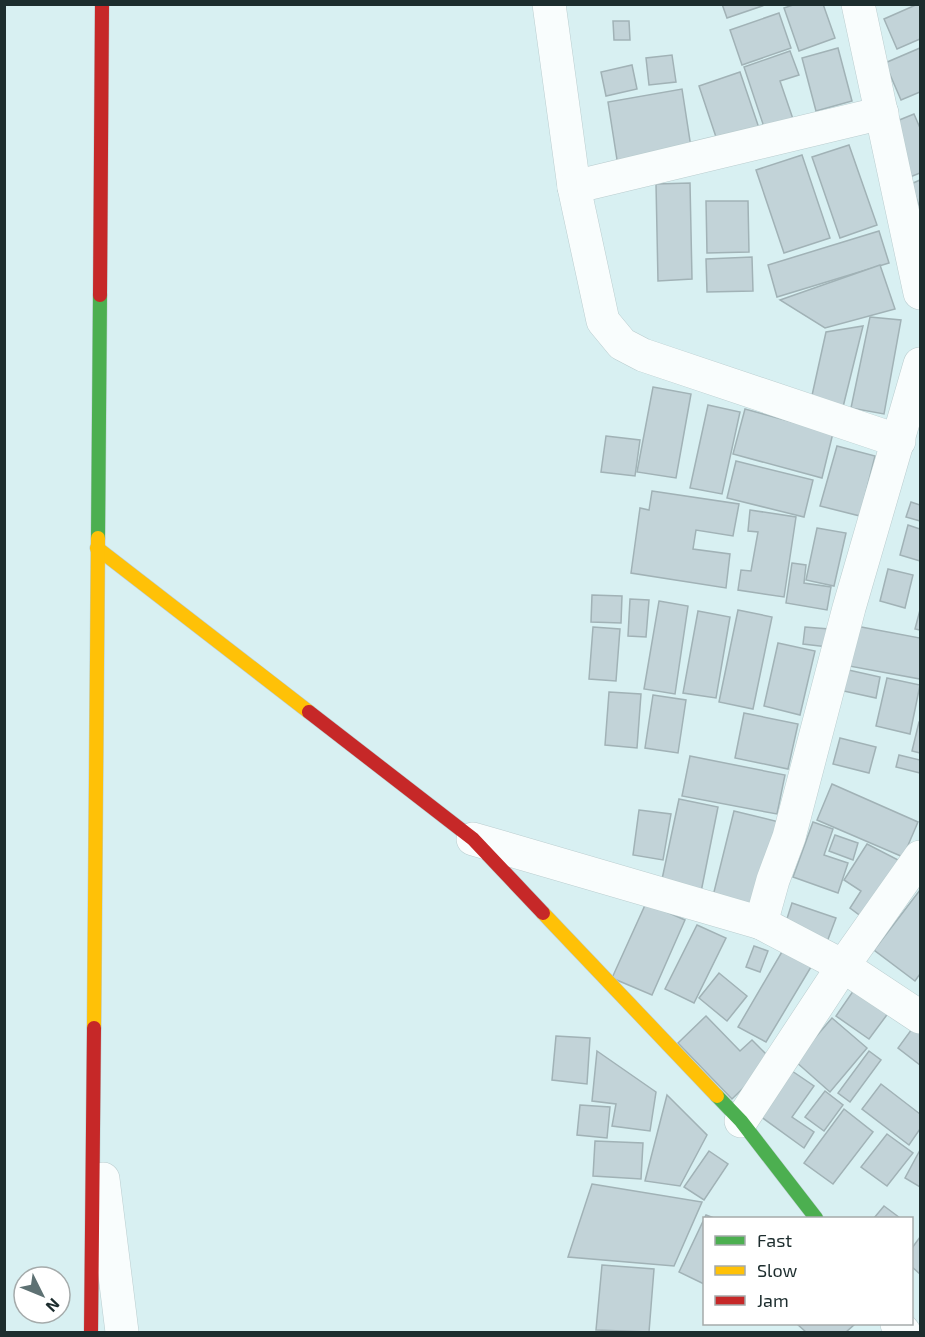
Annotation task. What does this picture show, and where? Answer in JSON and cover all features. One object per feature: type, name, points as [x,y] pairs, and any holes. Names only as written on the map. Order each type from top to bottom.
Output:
[{"type":"street","points":[[92,1332],[102,4]]},
{"type":"street","points":[[549,4],[574,187],[603,321],[622,344],[643,355],[899,441]]},
{"type":"street","points":[[858,4],[921,293]]},
{"type":"street","points":[[574,187],[882,113]]},
{"type":"street","points":[[761,923],[773,880],[789,837],[849,608],[921,364]]},
{"type":"street","points":[[97,549],[473,839],[741,1121],[815,1217]]},
{"type":"street","points":[[473,839],[761,923],[843,966],[921,1017]]},
{"type":"street","points":[[741,1121],[843,966],[921,857]]},
{"type":"street","points":[[93,1098],[122,1332]]},
{"type":"building","points":[[722,4],[768,4],[727,18]]},
{"type":"building","points":[[796,4],[823,4],[835,38],[799,51],[784,8]]},
{"type":"building","points":[[920,4],[920,39],[897,49],[884,19]]},
{"type":"building","points":[[779,13],[791,48],[742,65],[730,30]]},
{"type":"building","points":[[613,21],[629,21],[630,40],[614,40]]},
{"type":"building","points":[[838,48],[852,101],[816,111],[802,58]]},
{"type":"building","points":[[920,48],[920,92],[901,100],[885,63]]},
{"type":"building","points":[[790,51],[799,75],[780,81],[793,119],[765,130],[744,67]]},
{"type":"building","points":[[672,55],[676,82],[649,85],[646,58]]},
{"type":"building","points":[[632,65],[637,89],[606,96],[601,72]]},
{"type":"building","points":[[740,72],[761,134],[720,149],[699,86]]},
{"type":"building","points":[[682,89],[692,154],[618,166],[608,102]]},
{"type":"building","points":[[914,114],[920,128],[920,173],[910,177],[887,125]]},
{"type":"building","points":[[849,145],[877,225],[840,238],[812,157]]},
{"type":"building","points":[[802,155],[830,238],[784,253],[756,170]]},
{"type":"building","points":[[920,180],[920,208],[911,184]]},
{"type":"building","points":[[690,183],[692,279],[658,281],[656,184]]},
{"type":"building","points":[[706,201],[748,201],[749,252],[707,253]]},
{"type":"building","points":[[879,231],[889,263],[777,297],[768,265]]},
{"type":"building","points":[[752,257],[753,291],[707,292],[706,259]]},
{"type":"building","points":[[880,265],[895,309],[825,328],[780,300]]},
{"type":"building","points":[[870,317],[901,320],[884,414],[851,408]]},
{"type":"building","points":[[863,326],[843,407],[811,400],[826,332]]},
{"type":"building","points":[[653,387],[691,394],[676,478],[637,472]]},
{"type":"building","points":[[708,405],[740,412],[722,494],[690,488]]},
{"type":"building","points":[[745,409],[833,433],[822,478],[733,454]]},
{"type":"building","points":[[606,436],[640,440],[635,476],[601,472]]},
{"type":"building","points":[[837,446],[875,456],[860,516],[820,506]]},
{"type":"building","points":[[736,461],[813,480],[804,517],[727,498]]},
{"type":"building","points":[[652,491],[739,504],[733,536],[696,530],[693,549],[730,554],[726,588],[631,573],[640,508],[649,510]]},
{"type":"building","points":[[911,502],[920,505],[920,521],[906,517]]},
{"type":"building","points":[[750,510],[796,517],[784,597],[738,590],[741,570],[751,571],[758,532],[748,531]]},
{"type":"building","points":[[908,525],[920,529],[920,561],[900,555]]},
{"type":"building","points":[[817,528],[846,533],[834,586],[806,580]]},
{"type":"building","points":[[792,563],[806,565],[804,583],[831,587],[827,610],[786,603]]},
{"type":"building","points":[[888,569],[913,575],[905,608],[880,601]]},
{"type":"building","points":[[592,595],[622,596],[621,623],[591,622]]},
{"type":"building","points":[[630,599],[649,600],[646,637],[628,636]]},
{"type":"building","points":[[659,601],[688,606],[675,694],[644,689]]},
{"type":"building","points":[[738,610],[772,617],[753,709],[719,702]]},
{"type":"building","points":[[920,610],[920,630],[915,629]]},
{"type":"building","points":[[698,611],[730,617],[716,698],[683,693]]},
{"type":"building","points":[[856,626],[920,638],[920,679],[849,666]]},
{"type":"building","points":[[593,627],[620,629],[616,681],[589,679]]},
{"type":"building","points":[[805,627],[829,629],[828,647],[803,644]]},
{"type":"building","points":[[778,643],[815,651],[800,715],[764,706]]},
{"type":"building","points":[[844,669],[880,677],[876,698],[839,690]]},
{"type":"building","points":[[887,678],[920,685],[910,734],[876,726]]},
{"type":"building","points":[[609,692],[641,694],[637,748],[605,745]]},
{"type":"building","points":[[653,695],[686,700],[678,753],[645,748]]},
{"type":"building","points":[[744,713],[798,724],[788,769],[735,758]]},
{"type":"building","points":[[920,722],[920,753],[912,751]]},
{"type":"building","points":[[840,738],[876,747],[869,773],[833,764]]},
{"type":"building","points":[[899,755],[920,760],[920,773],[896,767]]},
{"type":"building","points":[[690,756],[785,775],[777,814],[682,796]]},
{"type":"building","points":[[832,784],[918,822],[903,857],[817,820]]},
{"type":"building","points":[[679,799],[718,807],[701,892],[661,884]]},
{"type":"building","points":[[639,810],[671,814],[663,860],[633,855]]},
{"type":"building","points":[[734,811],[779,822],[758,907],[713,896]]},
{"type":"building","points":[[813,822],[833,829],[824,855],[848,863],[838,893],[793,877]]},
{"type":"building","points":[[835,835],[858,843],[853,860],[829,851]]},
{"type":"building","points":[[867,844],[904,863],[866,920],[850,908],[861,891],[844,880]]},
{"type":"building","points":[[920,890],[920,974],[915,981],[874,950]]},
{"type":"building","points":[[646,903],[685,920],[652,995],[612,978]]},
{"type":"building","points":[[792,903],[836,918],[827,942],[784,928]]},
{"type":"building","points":[[697,925],[726,938],[694,1003],[665,989]]},
{"type":"building","points":[[754,946],[768,951],[760,972],[746,967]]},
{"type":"building","points":[[783,950],[811,967],[766,1042],[738,1027]]},
{"type":"building","points":[[719,973],[747,996],[727,1021],[699,998]]},
{"type":"building","points":[[858,984],[892,1008],[869,1039],[836,1016]]},
{"type":"building","points":[[706,1016],[740,1051],[752,1040],[772,1060],[732,1099],[678,1043]]},
{"type":"building","points":[[832,1018],[867,1048],[830,1092],[795,1061]]},
{"type":"building","points":[[920,1018],[920,1065],[898,1048]]},
{"type":"building","points":[[556,1036],[590,1038],[587,1084],[552,1080]]},
{"type":"building","points":[[597,1051],[656,1092],[650,1131],[612,1126],[616,1104],[592,1101]]},
{"type":"building","points":[[869,1051],[881,1060],[850,1102],[838,1093]]},
{"type":"building","points":[[792,1071],[814,1086],[792,1117],[814,1132],[804,1148],[760,1116]]},
{"type":"building","points":[[881,1084],[920,1114],[920,1129],[909,1145],[862,1109]]},
{"type":"building","points":[[825,1091],[843,1105],[824,1131],[805,1117]]},
{"type":"building","points":[[667,1095],[707,1135],[680,1186],[645,1181]]},
{"type":"building","points":[[580,1105],[610,1107],[607,1138],[577,1135]]},
{"type":"building","points":[[844,1109],[873,1132],[833,1184],[804,1163]]},
{"type":"building","points":[[887,1134],[913,1153],[887,1186],[861,1167]]},
{"type":"building","points":[[595,1141],[643,1143],[641,1179],[593,1176]]},
{"type":"building","points":[[920,1150],[920,1187],[905,1178]]},
{"type":"building","points":[[709,1151],[728,1164],[704,1200],[684,1187]]},
{"type":"building","points":[[592,1184],[702,1202],[674,1266],[568,1257]]},
{"type":"building","points":[[884,1206],[899,1217],[875,1217]]},
{"type":"building","points":[[703,1221],[703,1284],[679,1272]]},
{"type":"building","points":[[920,1237],[920,1274],[913,1268],[913,1247]]},
{"type":"building","points":[[602,1265],[654,1269],[649,1332],[596,1330]]},
{"type":"building","points":[[798,1325],[854,1325],[846,1332],[806,1332]]},
{"type":"traffic: fast","points":[[98,538],[100,295]]},
{"type":"traffic: fast","points":[[717,1096],[741,1121],[815,1217]]},
{"type":"traffic: slow","points":[[94,1028],[98,538]]},
{"type":"traffic: slow","points":[[97,548],[309,712]]},
{"type":"traffic: slow","points":[[543,913],[717,1096]]},
{"type":"traffic: jam","points":[[100,295],[102,4]]},
{"type":"traffic: jam","points":[[309,712],[473,839],[543,913]]},
{"type":"traffic: jam","points":[[91,1332],[94,1028]]}]
